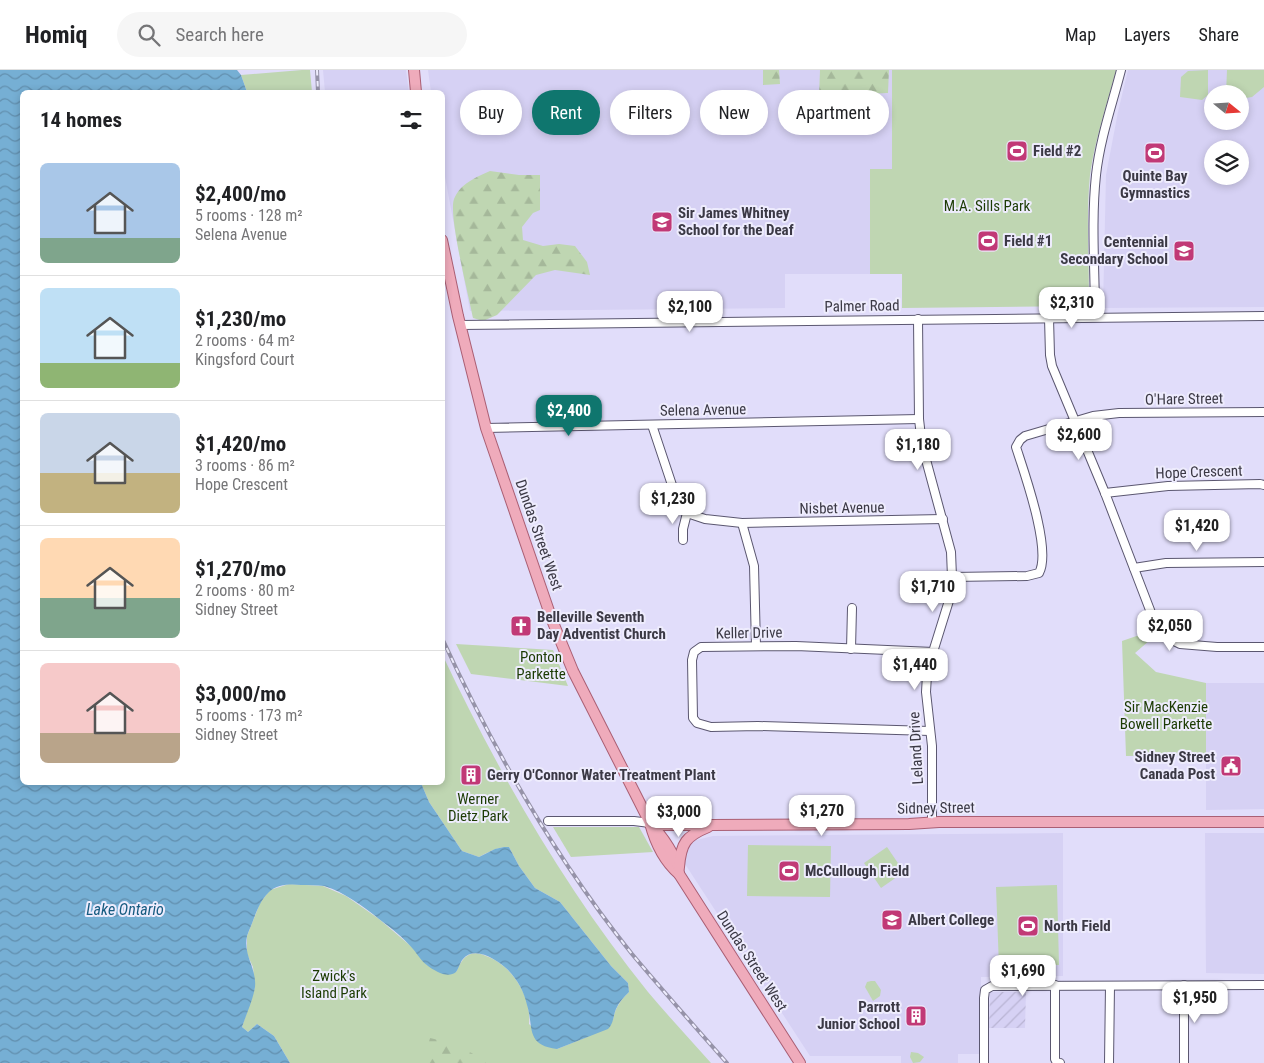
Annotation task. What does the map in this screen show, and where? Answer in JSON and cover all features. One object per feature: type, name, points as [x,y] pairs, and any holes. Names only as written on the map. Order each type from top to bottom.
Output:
[{"type":"main road","points":[[414,70],[416,90]]},
{"type":"main road","name":"Dundas Street West","points":[[445,254],[460,325],[486,428],[555,629],[573,671],[650,823],[659,832],[679,870],[800,1063]]},
{"type":"main road","name":"Sidney Street","points":[[650,823],[710,826],[1264,822]]},
{"type":"main road","points":[[679,870],[682,845],[695,832],[710,826]]},
{"type":"street","points":[[1095,317],[1096,175],[1101,145],[1121,70]]},
{"type":"street","name":"Palmer Road","points":[[460,325],[1264,316]]},
{"type":"street","points":[[1048,318],[1052,366],[1105,493],[1155,623],[1166,636],[1180,644],[1217,647],[1264,647]]},
{"type":"street","name":"Leland Drive","points":[[918,319],[919,419],[922,445],[951,552],[952,577],[952,591],[933,652],[926,692],[932,746],[932,823]]},
{"type":"street","name":"O'Hare Street","points":[[952,577],[1027,576],[1039,573],[1042,560],[1035,506],[1016,447],[1025,436],[1075,420],[1119,413],[1264,412]]},
{"type":"street","name":"Selena Avenue","points":[[486,428],[919,419]]},
{"type":"street","points":[[652,424],[677,500],[687,512],[683,528],[683,540]]},
{"type":"street","name":"Hope Crescent","points":[[1105,493],[1168,486],[1264,485]]},
{"type":"street","name":"Nisbet Avenue","points":[[687,512],[705,519],[742,523],[943,519]]},
{"type":"street","points":[[742,523],[754,566],[756,646]]},
{"type":"street","points":[[1134,568],[1166,563],[1264,562]]},
{"type":"street","points":[[851,649],[852,608]]},
{"type":"street","name":"Keller Drive","points":[[930,731],[758,726],[711,727],[697,723],[693,718],[692,660],[694,652],[701,648],[756,646],[933,652]]},
{"type":"street","name":"Sidney Street","points":[[548,821],[634,821],[650,823]]},
{"type":"street","points":[[1055,985],[1055,1059],[1057,1063],[1060,1063]]},
{"type":"street","points":[[1184,985],[1184,1063]]},
{"type":"street","points":[[984,1063],[985,990],[992,986],[1264,985]]},
{"type":"street","points":[[1109,1063],[1110,986]]},
{"type":"shaded area","points":[[323,70],[406,70],[409,90],[325,90]]},
{"type":"shaded area","name":"Sir James Whitney School for the Deaf","points":[[428,70],[892,70],[892,169],[870,169],[870,274],[785,274],[785,308],[470,311],[445,177],[445,90],[431,90]]},
{"type":"shaded area","name":"Centennial Secondary School","points":[[1128,70],[1264,70],[1264,307],[1103,308],[1106,175]]},
{"type":"shaded area","points":[[1206,683],[1264,683],[1264,809],[1206,810]]},
{"type":"shaded area","name":"Albert College","points":[[1063,833],[1063,976],[981,977],[980,1054],[958,1054],[958,1063],[901,1063],[901,1056],[810,1056],[685,864],[688,842],[713,836]]},
{"type":"shaded area","points":[[1205,833],[1264,833],[1264,974],[1206,973]]},
{"type":"shaded area","points":[[990,992],[1026,992],[1025,1028],[989,1028]]},
{"type":"green space","points":[[310,70],[312,90],[246,90],[241,75]]},
{"type":"green space","points":[[763,70],[779,70],[780,84],[763,85]]},
{"type":"green space","points":[[820,70],[889,70],[888,90],[819,90]]},
{"type":"green space","name":"M.A. Sills Park","points":[[892,70],[1116,70],[1098,135],[1090,175],[1088,221],[1089,299],[1085,306],[902,308],[902,274],[870,274],[870,169],[892,169]]},
{"type":"green space","points":[[1208,70],[1208,85],[1204,85],[1204,98],[1202,100],[1180,97],[1181,77],[1188,71]]},
{"type":"green space","points":[[1227,70],[1264,70],[1264,87],[1252,97],[1249,98],[1249,85],[1226,85]]},
{"type":"green space","points":[[490,171],[519,175],[540,175],[540,210],[533,213],[522,227],[523,240],[543,246],[559,244],[575,246],[587,262],[590,275],[555,270],[536,275],[497,315],[483,321],[473,318],[456,238],[453,208],[454,199],[460,189]]},
{"type":"green space","name":"Sir MacKenzie Bowell Parkette","points":[[1154,630],[1157,634],[1135,653],[1156,672],[1206,683],[1206,755],[1126,756],[1122,641]]},
{"type":"green space","name":"Ponton Parkette","points":[[456,644],[553,650],[568,686],[471,674]]},
{"type":"green space","name":"Zwick's Island Park","points":[[445,660],[511,787],[589,913],[648,992],[711,1063],[290,1063],[274,1036],[257,1024],[248,1032],[242,1027],[255,987],[253,967],[247,954],[247,936],[260,903],[270,890],[289,884],[323,886],[346,896],[379,919],[413,948],[427,965],[456,972],[464,959],[472,954],[481,954],[495,960],[512,974],[524,993],[529,1014],[529,1024],[557,1049],[587,1037],[613,1020],[618,1005],[629,992],[628,983],[611,966],[560,902],[535,888],[519,866],[509,847],[497,848],[479,857],[462,851],[429,802],[422,785],[445,785]]},
{"type":"green space","points":[[553,827],[639,827],[653,852],[571,857]]},
{"type":"green space","name":"McCullough Field","points":[[748,845],[831,846],[830,897],[747,896]]},
{"type":"green space","points":[[887,847],[904,872],[881,888],[864,863]]},
{"type":"green space","name":"North Field","points":[[1057,885],[1059,965],[999,967],[996,887]]},
{"type":"green space","points":[[875,981],[881,990],[880,996],[873,1001],[865,987],[867,982]]},
{"type":"green space","points":[[430,1038],[460,1047],[486,1063],[420,1063],[423,1061]]},
{"type":"green space","points":[[911,1052],[918,1053],[924,1057],[920,1062],[913,1063],[910,1057]]},
{"type":"water","name":"Lake Ontario","points":[[0,70],[237,70],[241,75],[246,90],[20,90],[20,785],[422,785],[429,802],[462,851],[479,857],[495,849],[509,847],[519,866],[535,888],[560,902],[611,966],[628,983],[629,992],[617,1006],[608,1029],[557,1049],[547,1047],[535,1039],[526,1000],[520,986],[507,969],[492,958],[474,953],[463,959],[453,974],[442,974],[426,964],[393,930],[346,896],[324,886],[280,886],[272,889],[258,907],[247,936],[247,950],[254,974],[255,987],[242,1027],[248,1032],[257,1024],[274,1036],[290,1063],[0,1063]]},
{"type":"railway","points":[[317,70],[318,90]]},
{"type":"railway","points":[[445,644],[504,762],[577,880],[632,954],[727,1063]]},
{"type":"place","name":"Field #2","points":[[1017,151]]},
{"type":"place","name":"Quinte Bay Gymnastics","points":[[1155,153]]},
{"type":"place","name":"Sir James Whitney School for the Deaf","points":[[662,222]]},
{"type":"place","name":"Field #1","points":[[988,241]]},
{"type":"place","name":"Centennial Secondary School","points":[[1184,251]]},
{"type":"place","name":"Belleville Seventh Day Adventist Church","points":[[521,626]]},
{"type":"place","name":"Sidney Street Canada Post","points":[[1231,766]]},
{"type":"place","name":"Gerry O'Connor Water Treatment Plant","points":[[471,775]]},
{"type":"place","name":"McCullough Field","points":[[789,871]]},
{"type":"place","name":"Albert College","points":[[892,920]]},
{"type":"place","name":"North Field","points":[[1028,926]]},
{"type":"place","name":"Parrott Junior School","points":[[916,1016]]},
{"type":"park label","name":"Werner Dietz Park","points":[[478,808]]}]
